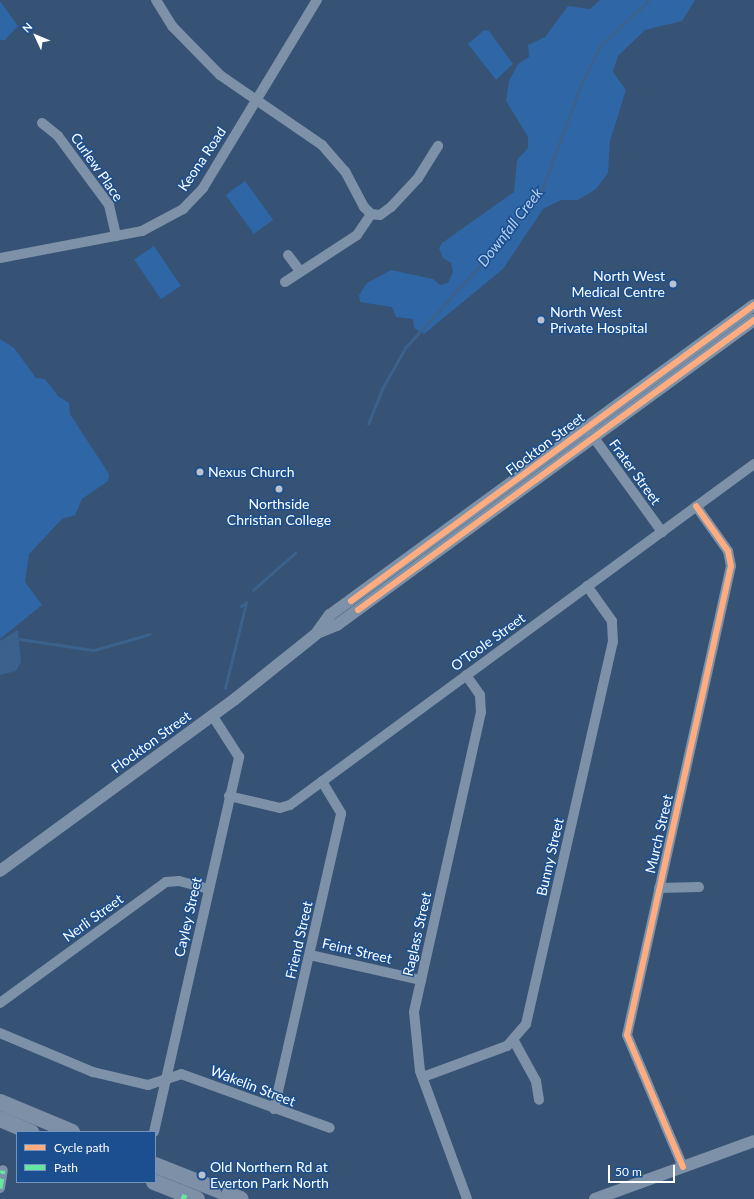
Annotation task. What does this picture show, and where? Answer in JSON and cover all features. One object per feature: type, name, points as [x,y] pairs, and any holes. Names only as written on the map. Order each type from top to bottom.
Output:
[{"type":"highway","points":[[0,1102],[70,1131]]},
{"type":"highway","points":[[0,1119],[29,1131]]},
{"type":"highway","points":[[156,1165],[241,1199]]},
{"type":"highway","points":[[156,1183],[188,1197]]},
{"type":"street","points":[[156,0],[168,21],[213,69],[256,101],[322,145],[345,171],[364,208],[371,214],[380,215],[391,207],[418,178],[438,146]]},
{"type":"street","name":"Keona Road","points":[[0,258],[116,236],[158,225],[192,201],[256,101],[317,0]]},
{"type":"street","name":"Curlew Place","points":[[42,123],[58,136],[109,205],[116,236]]},
{"type":"street","points":[[285,282],[357,235],[371,214]]},
{"type":"street","points":[[288,255],[300,271]]},
{"type":"street","name":"Flockton Street","points":[[0,871],[212,716],[316,634],[338,625],[590,433],[754,305]]},
{"type":"street","name":"Flockton Street","points":[[590,433],[754,320]]},
{"type":"street","name":"Frater Street","points":[[590,433],[662,532]]},
{"type":"street","name":"O'Toole Street","points":[[230,796],[284,808],[754,464]]},
{"type":"street","name":"Murch Street","points":[[683,1167],[627,1035],[731,566],[728,551],[696,506]]},
{"type":"street","name":"Bunny Street","points":[[514,1041],[523,1031],[530,1010],[613,642],[612,622],[587,586]]},
{"type":"street","name":"Raglass Street","points":[[466,675],[480,695],[481,712],[414,1012],[417,1055],[423,1078],[467,1199]]},
{"type":"street","name":"Cayley Street","points":[[154,1131],[230,796],[238,754],[212,716]]},
{"type":"street","name":"Friend Street","points":[[274,1109],[341,813],[322,781]]},
{"type":"street","name":"Nerli Street","points":[[0,1003],[166,882],[179,881],[209,889]]},
{"type":"street","points":[[659,888],[699,887]]},
{"type":"street","name":"Feint Street","points":[[310,955],[421,980]]},
{"type":"street","points":[[0,1033],[100,1074],[148,1085],[166,1078]]},
{"type":"street","points":[[423,1078],[514,1041],[536,1081],[539,1100]]},
{"type":"street","name":"Wakelin Street","points":[[166,1078],[181,1074],[274,1109],[330,1128]]},
{"type":"street","points":[[595,1199],[754,1141]]},
{"type":"street","points":[[0,1188],[3,1170]]},
{"type":"shaded area","points":[[600,0],[695,0],[682,21],[645,30],[618,56],[613,72],[626,90],[610,141],[608,173],[596,189],[578,200],[561,200],[543,209],[503,269],[424,334],[414,328],[413,319],[396,317],[392,307],[360,302],[359,295],[367,283],[391,270],[433,279],[440,285],[448,283],[453,272],[451,263],[443,258],[439,248],[442,243],[514,192],[517,160],[528,148],[528,137],[506,101],[509,81],[518,64],[529,57],[528,45],[545,37],[568,6],[590,9]]},
{"type":"shaded area","points":[[0,1],[18,26],[5,40],[0,40]]},
{"type":"shaded area","points":[[484,30],[489,31],[513,64],[496,80],[468,44]]},
{"type":"shaded area","points":[[245,181],[273,220],[254,234],[226,195]]},
{"type":"shaded area","points":[[154,246],[181,286],[161,299],[134,259]]},
{"type":"shaded area","points":[[0,339],[14,348],[36,378],[45,379],[58,396],[69,403],[70,414],[109,474],[108,481],[82,499],[75,515],[62,519],[29,554],[25,582],[42,605],[0,639]]},
{"type":"shaded area","points":[[18,630],[21,662],[16,671],[0,675],[0,641]]},
{"type":"waterway","name":"Downfall Creek","points":[[368,424],[382,389],[405,348],[494,250],[542,190],[583,80],[600,46],[649,0]]},
{"type":"waterway","name":"Downfall Creek","points":[[253,590],[295,553]]},
{"type":"waterway","name":"Downfall Creek","points":[[241,606],[246,603]]},
{"type":"waterway","points":[[225,688],[246,603]]},
{"type":"waterway","name":"Downfall Creek","points":[[20,639],[94,650],[150,634]]},
{"type":"marked path","points":[[0,1188],[3,1170]]},
{"type":"marked path","points":[[183,1199],[185,1194]]},
{"type":"cycle path","points":[[351,601],[754,305]]},
{"type":"cycle path","points":[[358,610],[754,320]]},
{"type":"cycle path","points":[[683,1167],[627,1035],[731,566],[728,551],[696,506]]},
{"type":"place","name":"North West Medical Centre","points":[[673,284]]},
{"type":"place","name":"North West Private Hospital","points":[[541,320]]},
{"type":"place","name":"Nexus Church","points":[[200,472]]},
{"type":"place","name":"Northside Christian College","points":[[279,489]]},
{"type":"place","name":"Old Northern Rd at Everton Park North","points":[[202,1175]]}]
